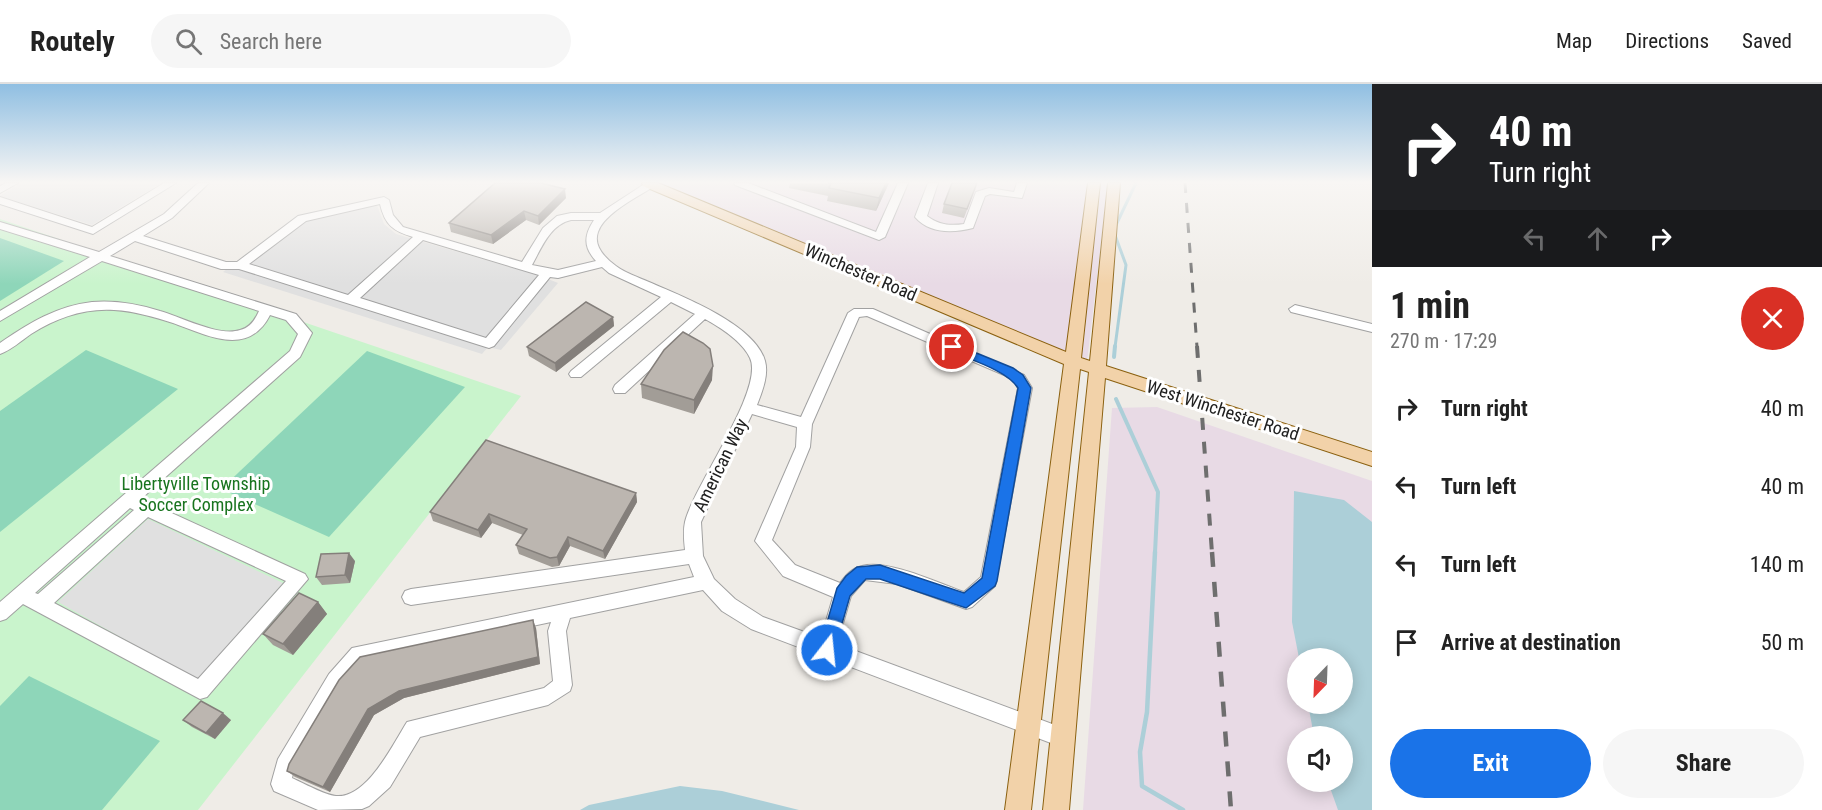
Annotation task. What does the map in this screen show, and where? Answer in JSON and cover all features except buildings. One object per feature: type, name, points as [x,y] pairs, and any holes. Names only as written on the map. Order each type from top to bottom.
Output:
[{"type":"main road","name":"Winchester Road","points":[[731,217],[1073,361]]},
{"type":"main road","points":[[1018,810],[1090,217]]},
{"type":"main road","points":[[1056,810],[1111,217]]},
{"type":"main road","name":"West Winchester Road","points":[[1073,361],[1372,459]]},
{"type":"street","points":[[51,217],[93,231],[116,217]]},
{"type":"street","points":[[0,316],[167,217]]},
{"type":"street","points":[[240,266],[302,218],[307,217]]},
{"type":"street","points":[[389,217],[399,229],[525,267],[558,274],[603,263],[592,250],[590,243],[593,226],[602,217]]},
{"type":"street","points":[[525,267],[550,226],[562,217]]},
{"type":"street","points":[[827,217],[879,237],[888,217]]},
{"type":"street","points":[[921,217],[928,224],[955,230],[969,226],[972,217]]},
{"type":"street","points":[[0,225],[95,261],[291,317],[305,333],[295,354],[0,613]]},
{"type":"street","points":[[350,300],[421,236]]},
{"type":"street","points":[[134,237],[225,266],[240,266],[489,343],[547,273]]},
{"type":"street","points":[[0,325],[89,269],[95,261]]},
{"type":"street","name":"American Way","points":[[603,263],[724,324],[744,338],[757,358],[758,382],[748,408],[696,512],[691,543],[694,556],[717,597],[737,613],[757,623],[1064,738]]},
{"type":"street","points":[[576,374],[669,297]]},
{"type":"street","points":[[0,349],[47,319],[75,309],[99,304],[125,305],[223,336],[234,336],[250,331],[259,325],[266,309]]},
{"type":"street","points":[[1295,309],[1372,328]]},
{"type":"street","points":[[827,650],[843,593],[851,581],[863,572],[880,572],[966,601],[989,581],[1025,388],[1019,378],[1009,372],[876,314],[854,313],[805,424],[803,447],[763,541],[789,571],[816,580],[843,593]]},
{"type":"street","points":[[620,389],[703,314]]},
{"type":"street","points":[[748,408],[805,424]]},
{"type":"street","points":[[23,595],[200,690],[299,579],[130,501]]},
{"type":"street","points":[[40,604],[147,508]]},
{"type":"street","points":[[411,597],[694,556]]},
{"type":"street","points":[[564,611],[557,631],[563,685],[548,696],[414,729],[383,780],[362,799],[336,807],[281,783],[285,766],[336,680],[359,654],[564,611],[707,582]]},
{"type":"shaded area","points":[[66,217],[105,217],[92,225]]},
{"type":"shaded area","points":[[296,217],[381,217],[384,224],[396,234],[538,275],[558,283],[501,350],[488,347],[482,354],[223,272]]},
{"type":"shaded area","points":[[729,217],[1104,217],[1087,362]]},
{"type":"shaded area","points":[[1157,407],[1372,481],[1372,810],[1083,810],[1112,408]]},
{"type":"shaded area","points":[[148,519],[283,583],[197,680],[58,602]]},
{"type":"green space","name":"Libertyville Township Soccer Complex","points":[[0,219],[521,396],[198,810],[0,810]]},
{"type":"green space","points":[[0,238],[64,261],[0,301]]},
{"type":"green space","points":[[86,350],[178,389],[0,532],[0,411]]},
{"type":"green space","points":[[367,351],[465,387],[329,537],[221,489]]},
{"type":"green space","points":[[29,676],[160,741],[102,810],[0,810],[0,706]]},
{"type":"water","points":[[1294,491],[1344,500],[1372,522],[1372,810],[1338,810],[1332,792],[1353,792],[1353,726],[1312,726],[1310,714],[1353,714],[1353,648],[1297,648],[1292,622]]},
{"type":"water","points":[[680,786],[722,791],[799,810],[580,810],[589,805]]},
{"type":"waterway","points":[[1116,225],[1120,217]]},
{"type":"waterway","points":[[1115,235],[1126,265],[1115,347]]},
{"type":"waterway","points":[[1114,357],[1115,346]]},
{"type":"waterway","points":[[1116,399],[1158,492],[1155,553]]},
{"type":"waterway","points":[[1155,552],[1147,712],[1140,752],[1142,786],[1183,810]]},
{"type":"railway","points":[[1187,217],[1197,347]]},
{"type":"railway","points":[[1197,346],[1212,553]]},
{"type":"railway","points":[[1212,552],[1231,810]]},
{"type":"route","points":[[827,650],[843,593],[851,581],[863,572],[880,572],[966,601],[989,581],[1025,388],[1019,378],[1009,372],[952,347]]}]
